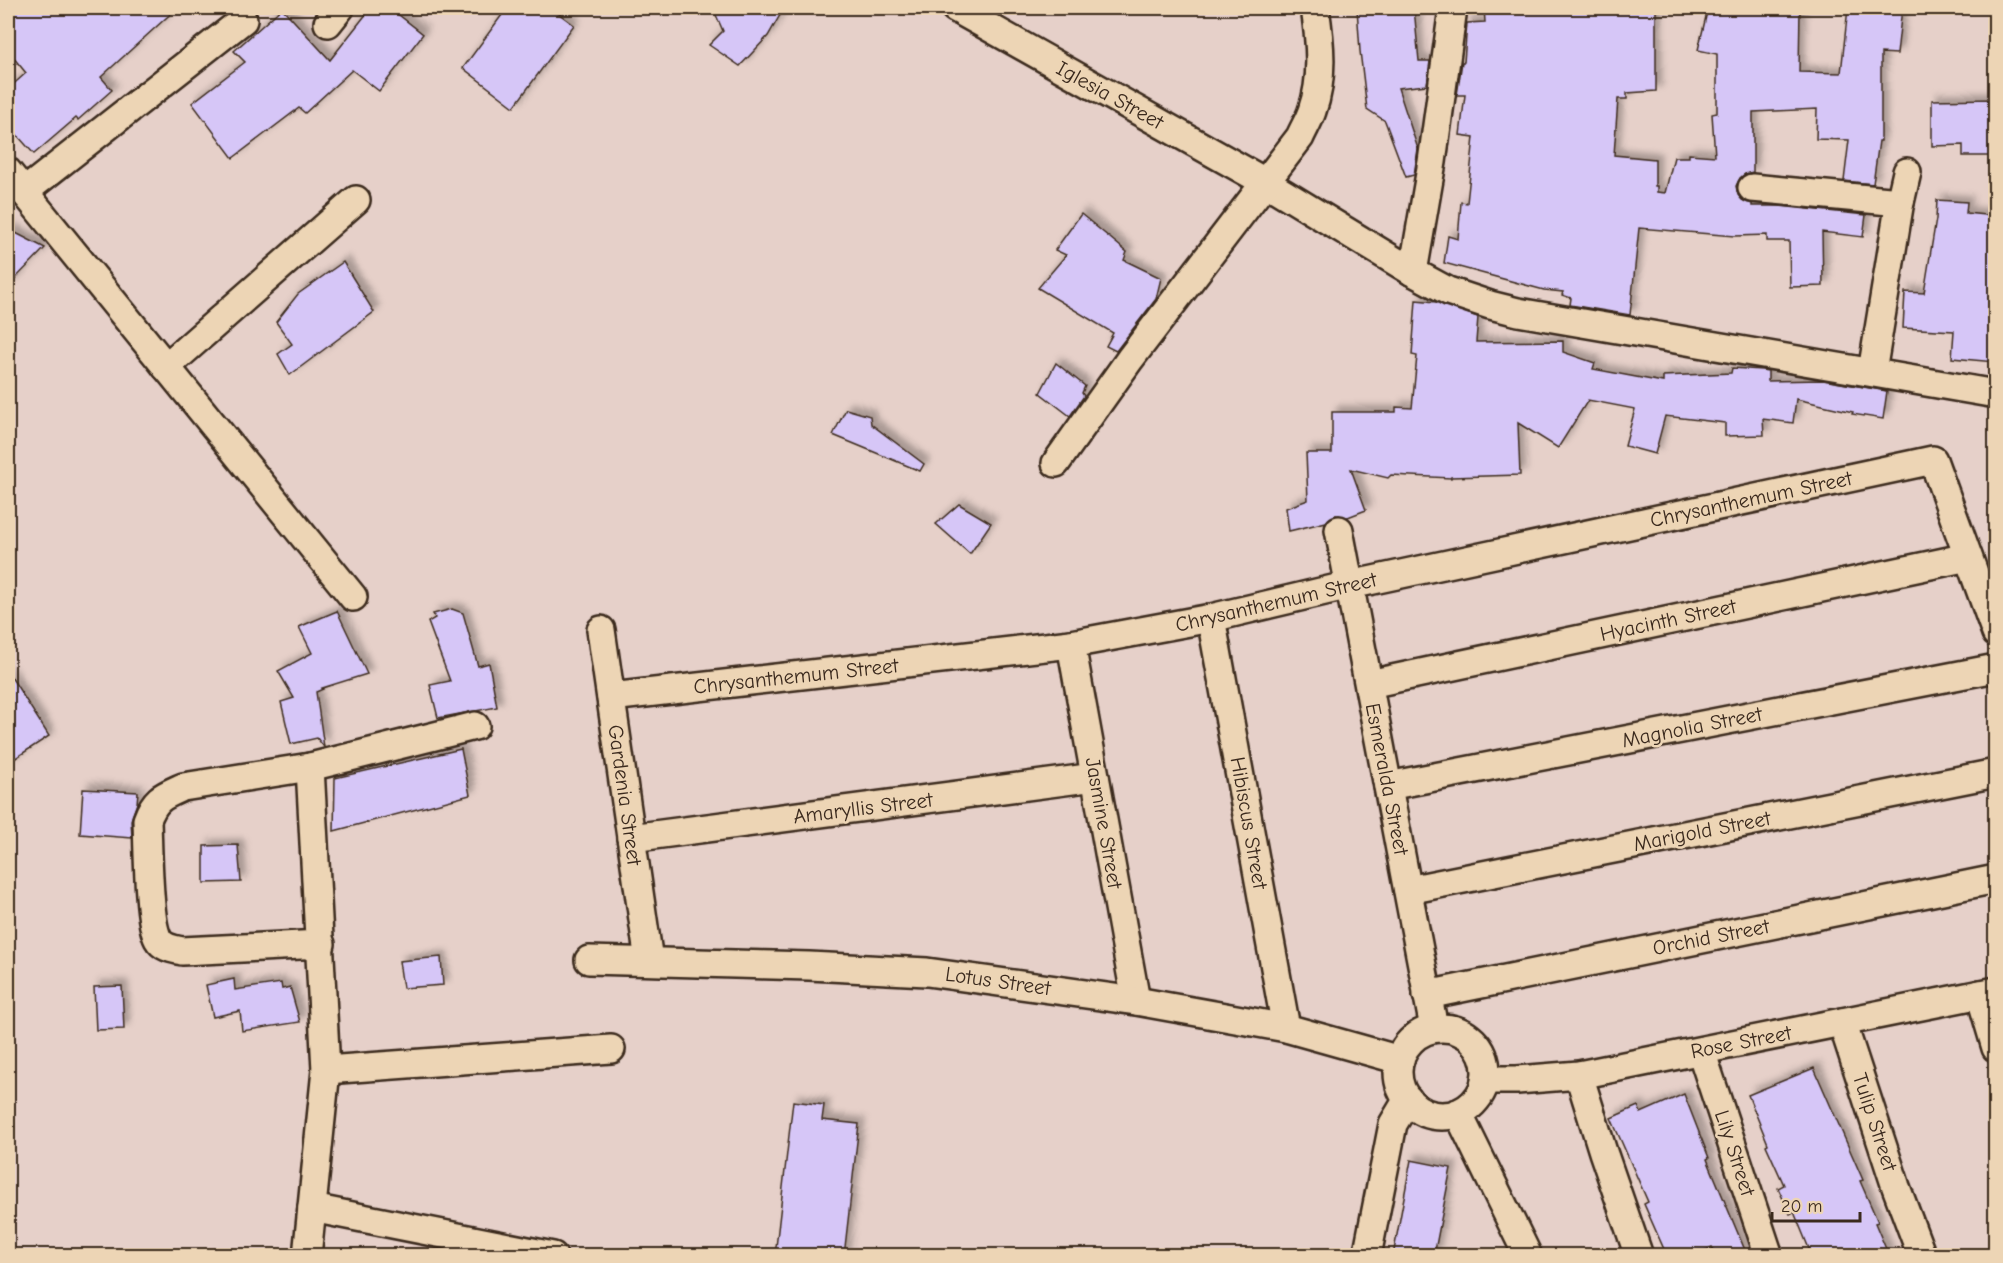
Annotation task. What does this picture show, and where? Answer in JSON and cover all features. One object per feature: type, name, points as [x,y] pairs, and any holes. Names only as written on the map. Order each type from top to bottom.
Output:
[{"type":"street","name":"Iglesia Street","points":[[955,8],[1265,182],[1448,291],[1518,312],[1995,394]]},
{"type":"street","points":[[1056,463],[1130,359],[1300,137],[1312,111],[1319,81],[1320,38],[1315,8]]},
{"type":"street","points":[[1413,272],[1432,162],[1454,8]]},
{"type":"street","points":[[24,192],[243,20]]},
{"type":"street","points":[[8,172],[353,597]]},
{"type":"street","points":[[1872,372],[1906,172]]},
{"type":"street","points":[[1752,188],[1900,202]]},
{"type":"street","points":[[166,366],[356,200]]},
{"type":"street","name":"Chrysanthemum Street","points":[[611,697],[1071,644],[1212,618],[1350,585],[1933,460],[1968,557]]},
{"type":"street","name":"Esmeralda Street","points":[[1339,530],[1434,1028]]},
{"type":"street","points":[[1968,557],[1995,633]]},
{"type":"street","name":"Hyacinth Street","points":[[1369,684],[1968,557]]},
{"type":"street","name":"Hibiscus Street","points":[[1212,618],[1286,1028]]},
{"type":"street","name":"Gardenia Street","points":[[601,630],[649,961]]},
{"type":"street","name":"Jasmine Street","points":[[1071,644],[1136,1001]]},
{"type":"street","name":"Magnolia Street","points":[[1388,786],[1995,668]]},
{"type":"street","points":[[321,945],[182,951],[168,948],[158,941],[153,924],[147,820],[153,804],[164,795],[183,787],[310,767],[476,726]]},
{"type":"street","points":[[307,1256],[326,1070],[310,767]]},
{"type":"street","name":"Marigold Street","points":[[1408,890],[1995,773]]},
{"type":"street","name":"Amaryllis Street","points":[[631,838],[1095,777]]},
{"type":"street","name":"Orchid Street","points":[[1427,994],[1995,879]]},
{"type":"street","name":"Lotus Street","points":[[589,960],[927,972],[1136,1001],[1286,1028],[1400,1060]]},
{"type":"street","points":[[1988,992],[1995,1048]]},
{"type":"street","name":"Rose Street","points":[[1485,1080],[1580,1075],[1988,992]]},
{"type":"street","name":"Tulip Street","points":[[1842,1022],[1896,1187],[1922,1256]]},
{"type":"street","points":[[1434,1028],[1451,1029],[1467,1035],[1479,1048],[1485,1063],[1485,1080],[1480,1094],[1471,1105],[1458,1113],[1445,1116],[1431,1115],[1418,1109],[1401,1087],[1398,1074],[1400,1060],[1407,1045],[1419,1034],[1434,1028]]},
{"type":"street","points":[[326,1070],[611,1049]]},
{"type":"street","name":"Lily Street","points":[[1701,1050],[1769,1256]]},
{"type":"street","points":[[1580,1075],[1606,1162],[1639,1256]]},
{"type":"street","points":[[1367,1256],[1394,1124],[1408,1099]]},
{"type":"street","points":[[1458,1113],[1528,1256]]},
{"type":"street","points":[[312,1208],[553,1256]]},
{"type":"building","points":[[8,8],[177,8],[101,77],[112,90],[34,154],[8,125],[8,89],[26,73],[8,51]]},
{"type":"building","points":[[282,8],[330,60],[371,8],[390,8],[423,34],[379,91],[352,70],[305,113],[299,108],[233,158],[192,103],[245,62],[234,51]]},
{"type":"building","points":[[507,8],[551,8],[574,25],[514,107],[463,68]]},
{"type":"building","points":[[713,8],[784,8],[768,36],[740,66],[709,45],[723,31]]},
{"type":"building","points":[[1357,8],[1414,8],[1419,61],[1430,61],[1427,85],[1398,88],[1418,149],[1414,175],[1406,177],[1385,121],[1367,109]]},
{"type":"building","points":[[1484,8],[1656,8],[1656,91],[1627,93],[1627,99],[1618,99],[1614,155],[1655,159],[1655,186],[1657,186],[1657,192],[1665,193],[1674,157],[1689,157],[1689,154],[1715,156],[1712,114],[1717,113],[1717,54],[1698,50],[1708,8],[1800,8],[1799,72],[1841,73],[1848,8],[1902,8],[1897,54],[1881,53],[1881,141],[1879,141],[1873,184],[1844,181],[1849,140],[1816,139],[1817,109],[1753,112],[1753,172],[1740,178],[1736,186],[1742,200],[1752,206],[1779,206],[1866,215],[1863,237],[1822,232],[1823,286],[1790,287],[1789,241],[1767,241],[1767,235],[1735,236],[1639,228],[1630,315],[1570,305],[1571,298],[1562,295],[1563,292],[1544,290],[1444,263],[1448,236],[1458,239],[1461,202],[1467,203],[1474,137],[1460,135],[1465,95],[1457,95],[1462,62],[1464,62],[1467,23],[1485,22]]},
{"type":"building","points":[[1995,99],[1995,156],[1963,156],[1963,145],[1932,146],[1932,100]]},
{"type":"building","points":[[1937,200],[1967,202],[1966,213],[1995,216],[1995,362],[1952,358],[1954,331],[1903,328],[1905,292],[1924,293]]},
{"type":"building","points":[[1081,214],[1127,252],[1124,260],[1161,278],[1156,299],[1116,351],[1106,346],[1113,333],[1038,288],[1066,255],[1055,250]]},
{"type":"building","points":[[8,229],[45,248],[8,286]]},
{"type":"building","points":[[343,262],[374,312],[290,375],[278,354],[292,344],[276,322],[298,294]]},
{"type":"building","points":[[1416,300],[1436,302],[1478,317],[1476,342],[1563,341],[1563,352],[1595,363],[1593,369],[1663,382],[1663,376],[1731,373],[1732,368],[1762,370],[1768,371],[1768,381],[1823,380],[1887,391],[1883,419],[1852,414],[1853,412],[1796,399],[1793,423],[1763,419],[1764,435],[1725,436],[1725,423],[1665,416],[1655,454],[1625,446],[1635,409],[1588,400],[1558,448],[1518,423],[1520,475],[1451,478],[1391,475],[1388,478],[1351,469],[1366,510],[1348,517],[1335,515],[1326,522],[1289,531],[1286,508],[1308,500],[1306,453],[1332,453],[1332,412],[1396,412],[1396,407],[1412,408],[1417,356],[1412,355]]},
{"type":"building","points":[[1056,363],[1085,386],[1082,393],[1084,396],[1070,416],[1040,393]]},
{"type":"building","points":[[846,409],[870,416],[871,424],[924,464],[920,471],[833,435]]},
{"type":"building","points":[[959,504],[991,523],[970,554],[936,524]]},
{"type":"building","points":[[452,609],[463,613],[478,666],[489,663],[497,707],[438,718],[430,685],[450,681],[428,622],[435,618],[433,614]]},
{"type":"building","points":[[337,611],[367,674],[316,692],[324,747],[317,738],[291,744],[281,702],[294,698],[278,671],[312,653],[299,627]]},
{"type":"building","points":[[8,672],[49,736],[8,763]]},
{"type":"building","points":[[461,749],[470,795],[334,831],[335,778]]},
{"type":"building","points":[[83,789],[138,792],[131,820],[132,838],[80,834]]},
{"type":"building","points":[[238,845],[241,882],[204,883],[204,846]]},
{"type":"building","points":[[441,957],[443,985],[403,988],[399,961]]},
{"type":"building","points":[[234,979],[235,990],[281,983],[282,989],[290,987],[300,1022],[242,1031],[240,1011],[213,1017],[206,985]]},
{"type":"building","points":[[122,986],[124,1029],[96,1030],[94,987]]},
{"type":"building","points":[[1814,1068],[1863,1180],[1860,1181],[1878,1222],[1875,1223],[1889,1256],[1812,1256],[1794,1212],[1790,1214],[1778,1188],[1784,1185],[1766,1145],[1768,1144],[1748,1095]]},
{"type":"building","points":[[1684,1094],[1709,1158],[1707,1159],[1747,1255],[1715,1255],[1712,1247],[1693,1256],[1667,1256],[1644,1204],[1648,1202],[1611,1118],[1638,1106],[1641,1113]]},
{"type":"building","points":[[793,1101],[824,1105],[822,1120],[859,1124],[844,1256],[775,1256]]},
{"type":"building","points":[[1411,1160],[1451,1168],[1434,1256],[1393,1256]]}]
